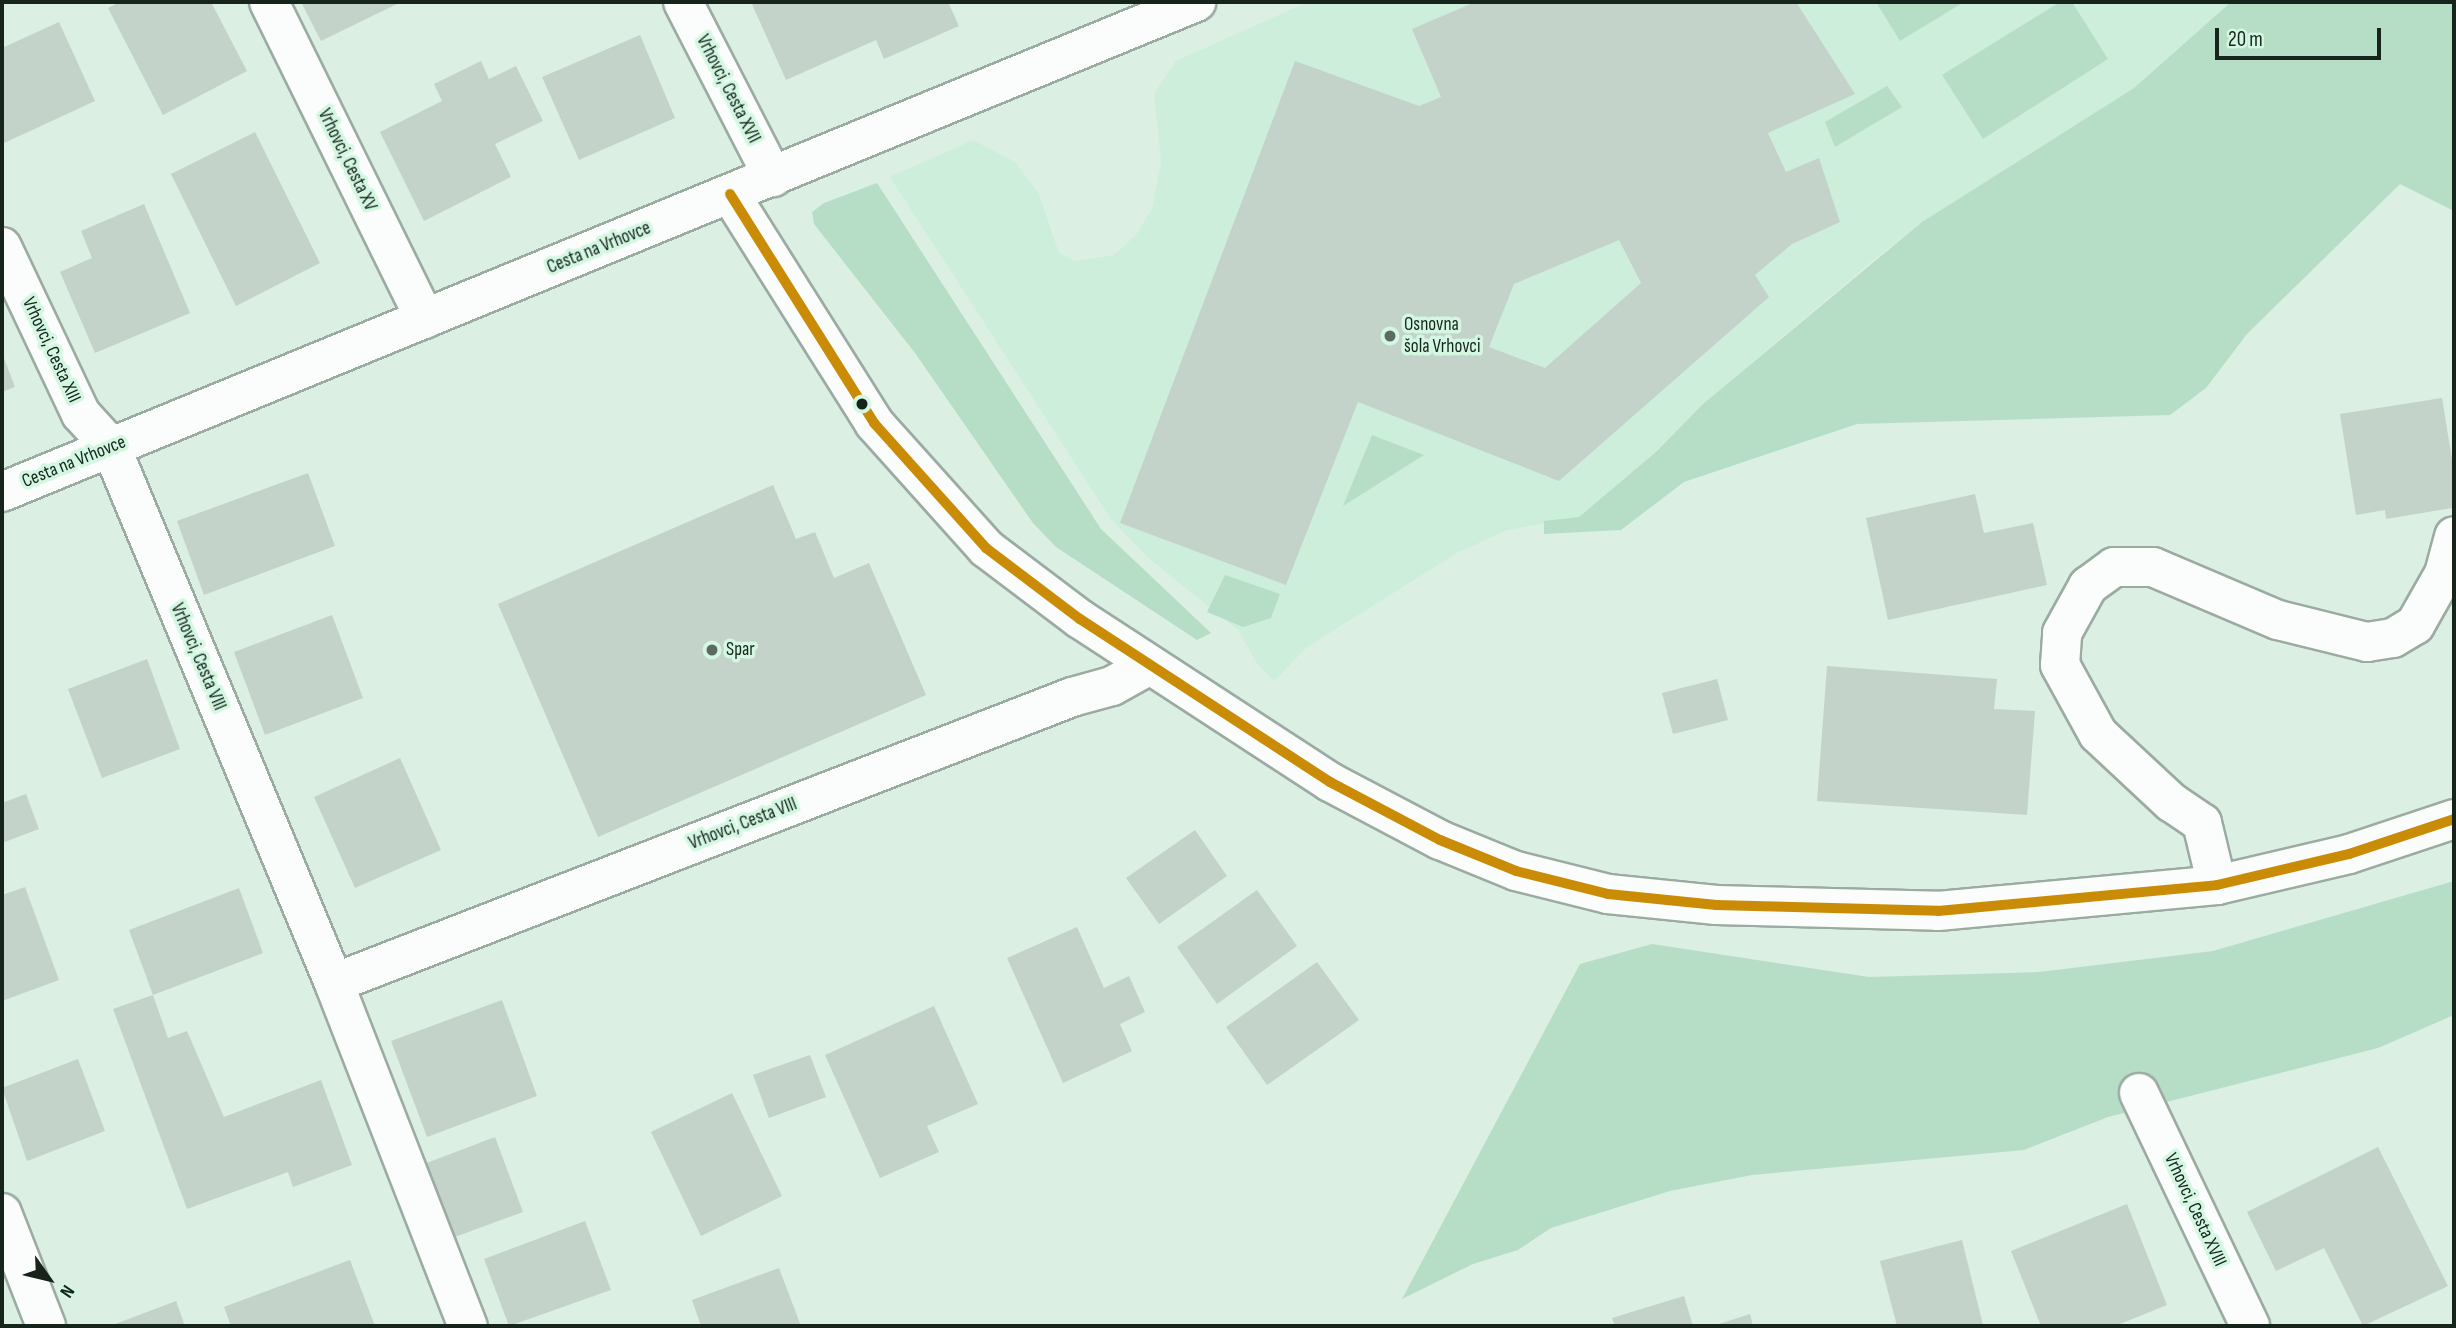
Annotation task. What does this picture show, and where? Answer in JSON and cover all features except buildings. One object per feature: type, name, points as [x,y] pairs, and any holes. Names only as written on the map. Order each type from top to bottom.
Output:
[{"type":"street","name":"Vrhovci, Cesta XV","points":[[269,2],[425,318]]},
{"type":"street","name":"Vrhovci, Cesta XVII","points":[[683,2],[774,177]]},
{"type":"street","name":"Cesta na Vrhovce","points":[[2,492],[1196,2]]},
{"type":"street","points":[[730,194],[839,373],[911,467],[986,548],[1024,579],[1150,665],[1331,782],[1440,841],[1517,871],[1608,894],[1730,906],[1938,911],[2217,885],[2348,854],[2454,819]]},
{"type":"street","name":"Vrhovci, Cesta XIII","points":[[2,247],[81,414],[111,447]]},
{"type":"street","name":"Vrhovci, Cesta VIII","points":[[111,447],[334,983],[468,1326]]},
{"type":"street","points":[[2217,885],[2202,823],[2172,803],[2098,734],[2060,665],[2062,634],[2088,586],[2114,567],[2143,565],[2278,620],[2335,637],[2367,642],[2393,638],[2415,625],[2429,604],[2454,536]]},
{"type":"street","name":"Vrhovci, Cesta VIII","points":[[334,983],[1072,697],[1112,686],[1150,665]]},
{"type":"street","name":"Vrhovci, Cesta XVIII","points":[[2139,1093],[2250,1326]]},
{"type":"street","points":[[2,1213],[46,1326]]},
{"type":"shaded area","name":"Osnovna šola Vrhovci","points":[[1308,2],[2231,2],[2134,88],[1922,222],[1877,257],[1703,404],[1657,451],[1579,517],[1507,530],[1457,553],[1307,647],[1274,681],[1256,662],[1239,631],[1145,555],[1111,519],[890,177],[973,140],[1015,162],[1039,194],[1059,253],[1075,261],[1114,255],[1136,235],[1152,209],[1161,162],[1154,94],[1176,61]]},
{"type":"shaded area","points":[[1876,2],[1964,2],[1900,41]]},
{"type":"shaded area","points":[[2060,2],[2072,2],[2108,59],[1983,139],[1942,75]]},
{"type":"shaded area","points":[[2231,2],[2454,2],[2454,211],[2400,184],[2247,334],[2206,388],[2170,415],[1857,424],[1684,482],[1621,530],[1544,534],[1544,521],[1579,517],[1657,451],[1703,404],[1922,222],[2134,88]]},
{"type":"shaded area","points":[[1887,86],[1902,107],[1835,147],[1825,122]]},
{"type":"shaded area","points":[[877,183],[1101,529],[1211,633],[1197,640],[1056,547],[1033,523],[915,353],[814,224],[812,212],[824,203]]},
{"type":"shaded area","points":[[1372,435],[1424,455],[1343,506]]},
{"type":"shaded area","points":[[1225,575],[1280,594],[1271,618],[1243,627],[1207,612]]},
{"type":"shaded area","points":[[2454,881],[2454,1015],[2378,1048],[2108,1117],[2024,1150],[1752,1175],[1670,1191],[1551,1228],[1518,1250],[1473,1264],[1402,1299],[1580,964],[1652,944],[1869,977],[2039,972],[2213,951]]},
{"type":"transit line","points":[[730,194],[874,423],[986,548],[1080,619],[1330,782],[1440,840],[1516,871],[1608,894],[1716,905],[1938,911],[2217,885],[2349,854],[2454,819]]},
{"type":"place","name":"Osnovna šola Vrhovci","points":[[1390,336]]},
{"type":"place","name":"Spar","points":[[712,650]]}]
